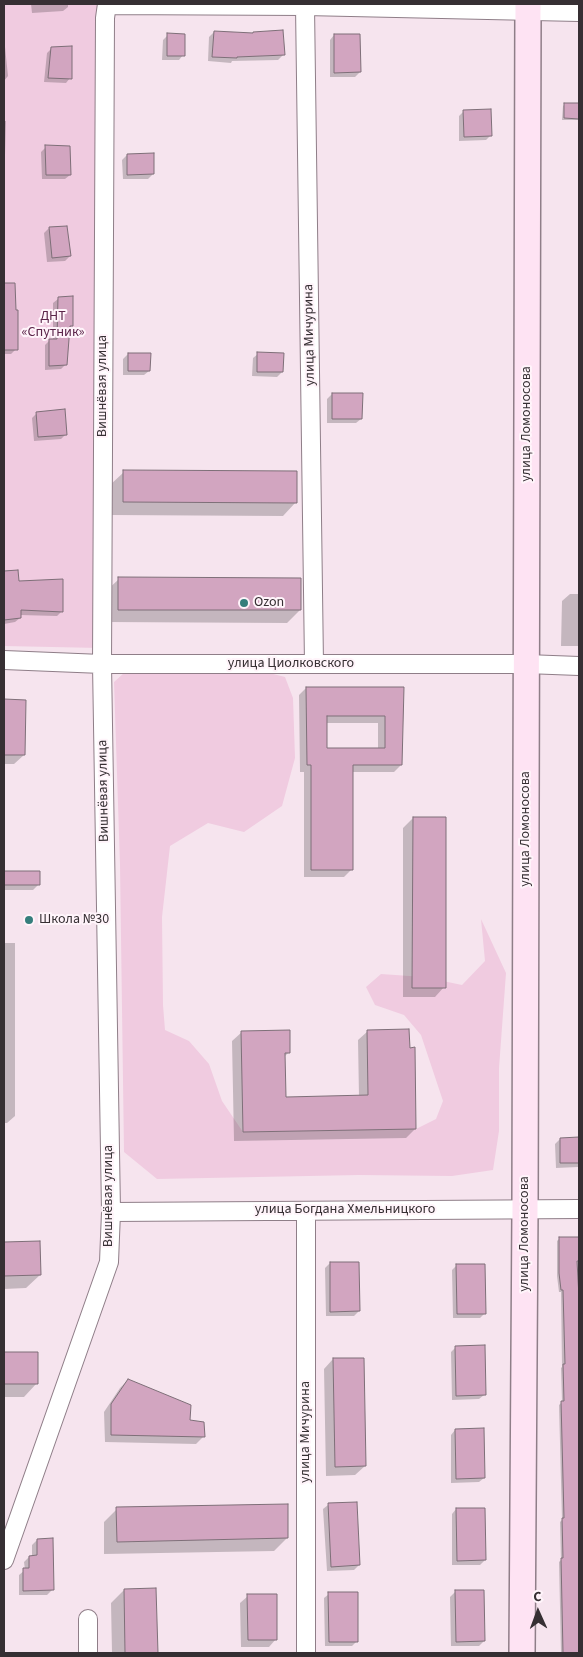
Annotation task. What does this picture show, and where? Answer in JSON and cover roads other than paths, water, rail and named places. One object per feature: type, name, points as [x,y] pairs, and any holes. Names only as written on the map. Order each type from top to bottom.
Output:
[{"type":"street","points":[[107,4],[528,7],[579,12]]},
{"type":"street","name":"Вишнёвая улица","points":[[4,1560],[109,1262],[111,1212],[102,664],[105,28],[107,4]]},
{"type":"street","name":"улица Мичурина","points":[[305,6],[314,664]]},
{"type":"street","name":"улица Ломоносова","points":[[522,1653],[526,1209],[528,7]]},
{"type":"street","name":"улица Циолковского","points":[[4,660],[102,664],[526,664],[579,666]]},
{"type":"street","name":"улица Богдана Хмельницкого","points":[[111,1212],[579,1209]]},
{"type":"street","name":"улица Мичурина","points":[[306,1211],[306,1653]]},
{"type":"street","points":[[88,1619],[88,1653]]},
{"type":"place","name":"Ozon","points":[[244,603]]},
{"type":"place","name":"Школа №30","points":[[29,920]]},
{"type":"park label","name":"ДНТ «Спутник»","points":[[53,326]]}]
